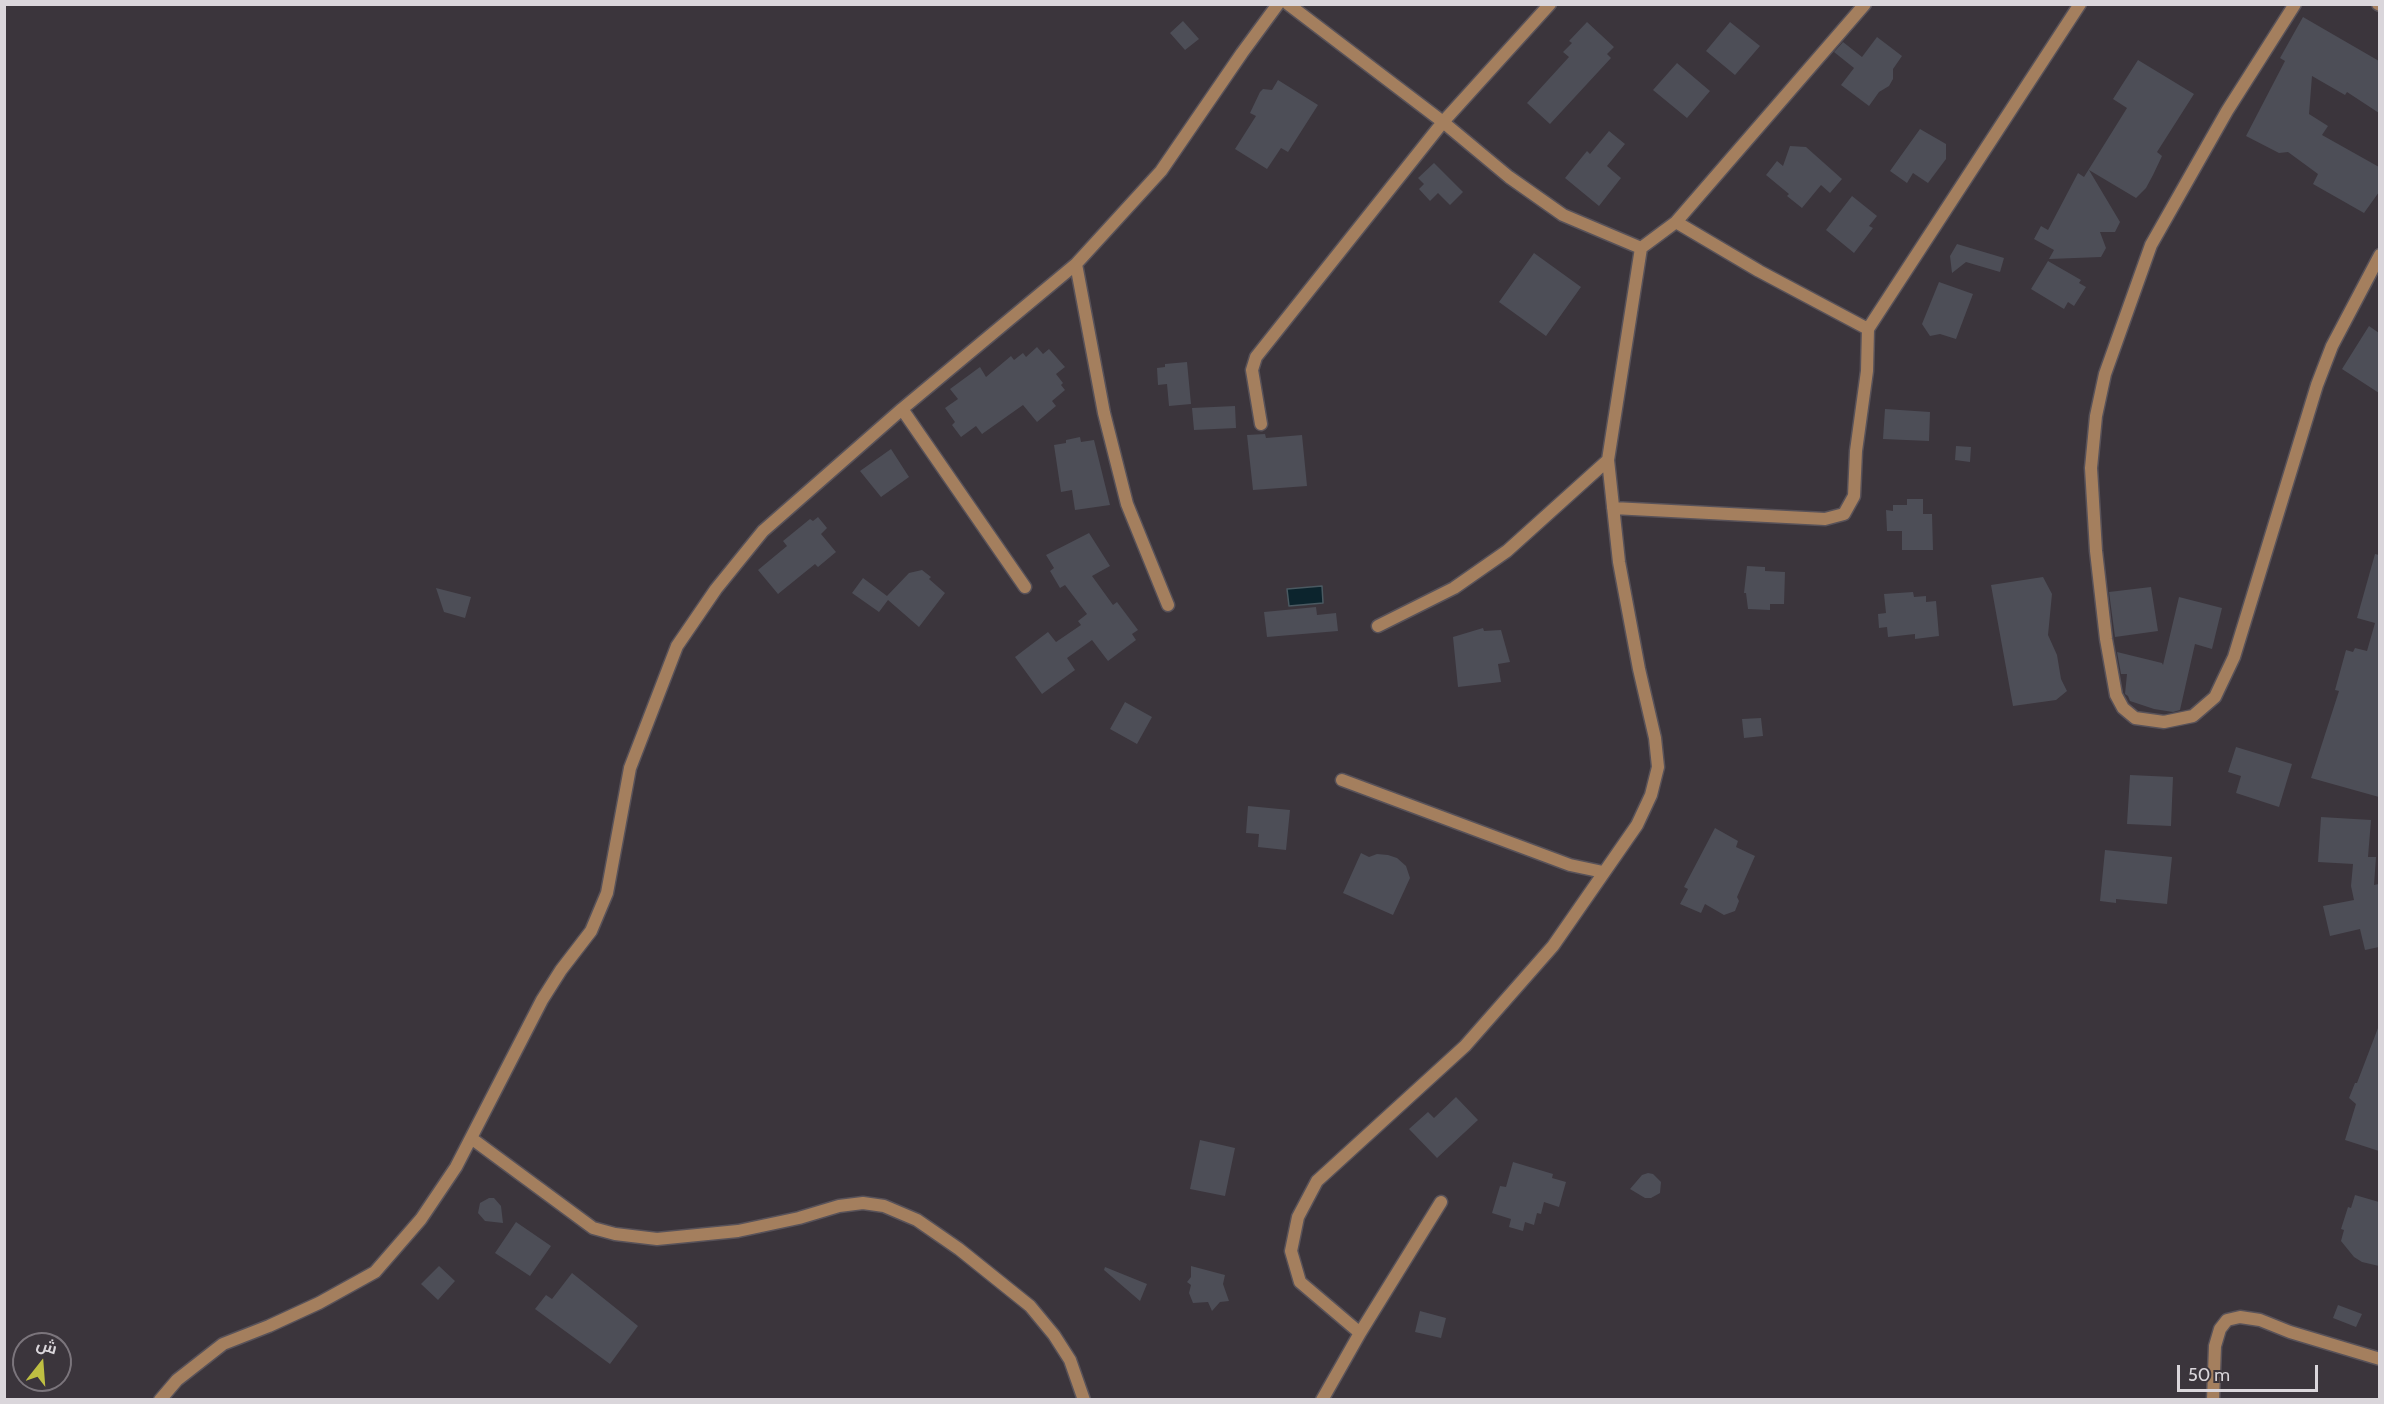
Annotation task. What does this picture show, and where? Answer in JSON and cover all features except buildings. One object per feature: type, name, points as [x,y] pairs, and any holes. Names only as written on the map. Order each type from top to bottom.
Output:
[{"type":"street","points":[[160,1400],[177,1380],[223,1344],[319,1303],[375,1272],[421,1219],[456,1167],[542,1000],[561,970],[591,931],[607,893],[630,768],[677,645],[716,590],[763,531],[902,409],[1076,264],[1161,171],[1278,4]]},
{"type":"street","points":[[1287,4],[1443,122],[1509,177],[1563,215],[1641,248]]},
{"type":"street","points":[[1261,424],[1252,370],[1256,357],[1443,122],[1550,4]]},
{"type":"street","points":[[1360,1333],[1300,1282],[1291,1251],[1298,1217],[1317,1181],[1472,1038],[1553,946],[1637,825],[1651,795],[1658,767],[1655,738],[1639,669],[1619,562],[1608,460],[1641,248],[1676,222],[1865,4]]},
{"type":"street","points":[[1613,508],[1825,519],[1844,514],[1854,496],[1856,451],[1867,371],[1868,329],[2080,4]]},
{"type":"street","points":[[2295,4],[2227,111],[2151,245],[2105,374],[2098,405],[2091,468],[2096,551],[2106,639],[2116,695],[2123,708],[2135,718],[2164,722],[2193,716],[2215,697],[2234,657],[2328,356],[2379,255]]},
{"type":"street","points":[[1676,222],[1759,271],[1868,329]]},
{"type":"street","points":[[1076,264],[1104,412],[1126,504],[1168,605]]},
{"type":"street","points":[[902,409],[1025,587]]},
{"type":"street","points":[[1378,626],[1454,588],[1507,551],[1608,460]]},
{"type":"street","points":[[1342,780],[1570,865],[1603,872]]},
{"type":"street","points":[[471,1138],[593,1228],[615,1234],[657,1239],[738,1231],[799,1218],[839,1206],[862,1203],[884,1206],[917,1220],[959,1249],[1030,1306],[1054,1335],[1070,1360],[1084,1400]]},
{"type":"street","points":[[1322,1400],[1360,1333],[1441,1202]]},
{"type":"street","points":[[2213,1400],[2215,1346],[2220,1329],[2228,1320],[2240,1317],[2260,1320],[2290,1332],[2379,1359]]},
{"type":"water","points":[[1322,586],[1323,603],[1289,606],[1287,589]]}]
